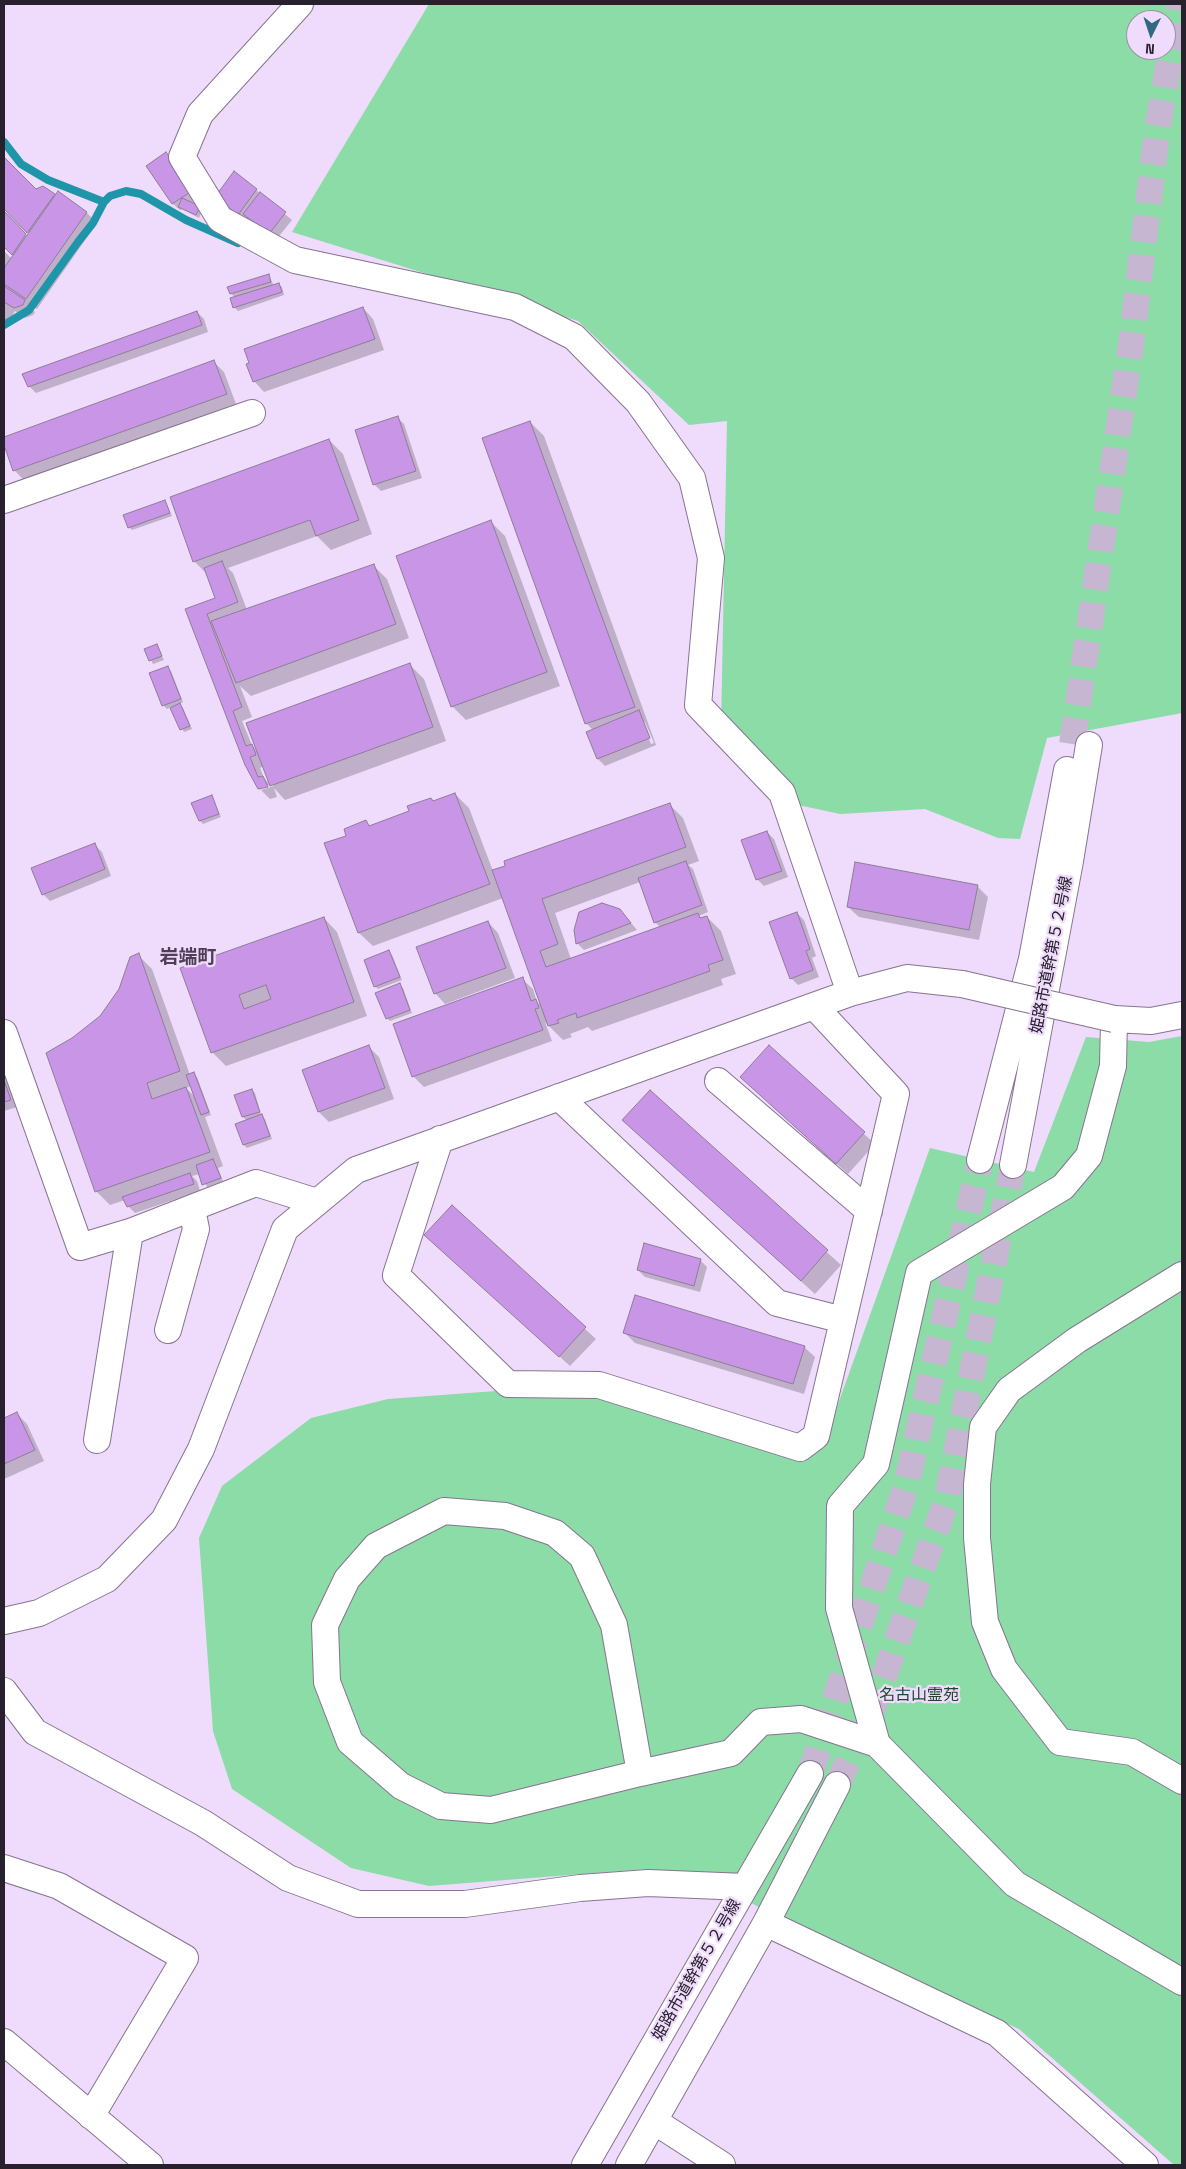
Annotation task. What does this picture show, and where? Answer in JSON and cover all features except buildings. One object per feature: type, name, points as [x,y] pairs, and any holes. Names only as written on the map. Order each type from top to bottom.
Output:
[{"type":"street","points":[[300,4],[200,114],[182,157],[220,219],[295,260],[516,307],[574,337],[638,402],[692,478],[711,558],[698,705],[782,792],[850,993]]},
{"type":"street","points":[[4,500],[252,413]]},
{"type":"street","name":"姫路市道幹第５２号線","points":[[980,1160],[1032,959],[1080,745],[1070,861],[1013,1165]]},
{"type":"street","points":[[4,1621],[39,1613],[107,1579],[164,1520],[201,1449],[285,1229],[356,1170],[850,993],[907,978],[962,984],[1114,1019],[1151,1021],[1182,1015]]},
{"type":"street","points":[[440,1139],[396,1275],[508,1384],[599,1385],[800,1448],[816,1436],[896,1094],[814,1006]]},
{"type":"street","points":[[877,1744],[839,1608],[840,1506],[876,1464],[919,1273],[1064,1188],[1089,1156],[1113,1066],[1114,1019]]},
{"type":"street","points":[[4,1033],[80,1246],[130,1232],[256,1183],[316,1202]]},
{"type":"street","points":[[718,1081],[869,1211]]},
{"type":"street","points":[[559,1097],[777,1303],[843,1320]]},
{"type":"street","points":[[168,1330],[196,1229],[192,1209]]},
{"type":"street","points":[[97,1440],[130,1232]]},
{"type":"street","points":[[1182,1274],[1077,1340],[1009,1390],[983,1427],[976,1484],[977,1538],[985,1622],[1004,1669],[1060,1742],[1132,1752],[1182,1781]]},
{"type":"street","points":[[640,1773],[614,1626],[582,1556],[555,1534],[504,1516],[444,1511],[376,1546],[347,1578],[325,1626],[327,1682],[350,1742],[401,1786],[441,1806],[491,1810],[640,1773],[731,1753],[761,1722],[801,1719],[877,1744],[1015,1884],[1182,1982]]},
{"type":"street","points":[[4,1691],[35,1732],[203,1823],[288,1878],[358,1904],[465,1904],[580,1888],[648,1883],[745,1888]]},
{"type":"street","name":"姫路市道幹第５２号線","points":[[585,2165],[810,1774]]},
{"type":"street","points":[[629,2165],[766,1924],[837,1784]]},
{"type":"street","points":[[4,1868],[60,1886],[185,1958],[92,2116]]},
{"type":"street","points":[[766,1924],[997,2033],[1145,2165]]},
{"type":"street","points":[[4,2042],[150,2165]]},
{"type":"street","points":[[654,2120],[722,2165]]},
{"type":"green space","points":[[429,4],[1182,4],[1182,713],[1047,738],[1020,839],[998,838],[925,809],[840,814],[789,803],[721,728],[727,421],[689,425],[578,321],[292,232]]},
{"type":"green space","name":"名古山霊苑","points":[[1182,1036],[1182,2165],[1174,2165],[1019,2029],[804,1933],[720,1885],[646,1869],[429,1886],[351,1868],[232,1789],[213,1731],[199,1538],[222,1486],[311,1418],[388,1399],[496,1391],[596,1398],[807,1459],[824,1443],[930,1148],[1034,1172],[1086,1037],[1149,1042]]},
{"type":"waterway","points":[[4,142],[21,164],[48,180],[104,202]]},
{"type":"waterway","points":[[4,325],[29,310],[93,223],[104,202],[110,196],[126,191],[141,194],[186,220],[238,243]]},
{"type":"tunnel","points":[[1072,744],[1131,344],[1157,131],[1179,4]]},
{"type":"tunnel","points":[[810,1774],[906,1486],[980,1160]]},
{"type":"tunnel","points":[[837,1785],[871,1713],[947,1499],[1013,1165]]},
{"type":"district","name":"岩端町","points":[[188,958]]}]
